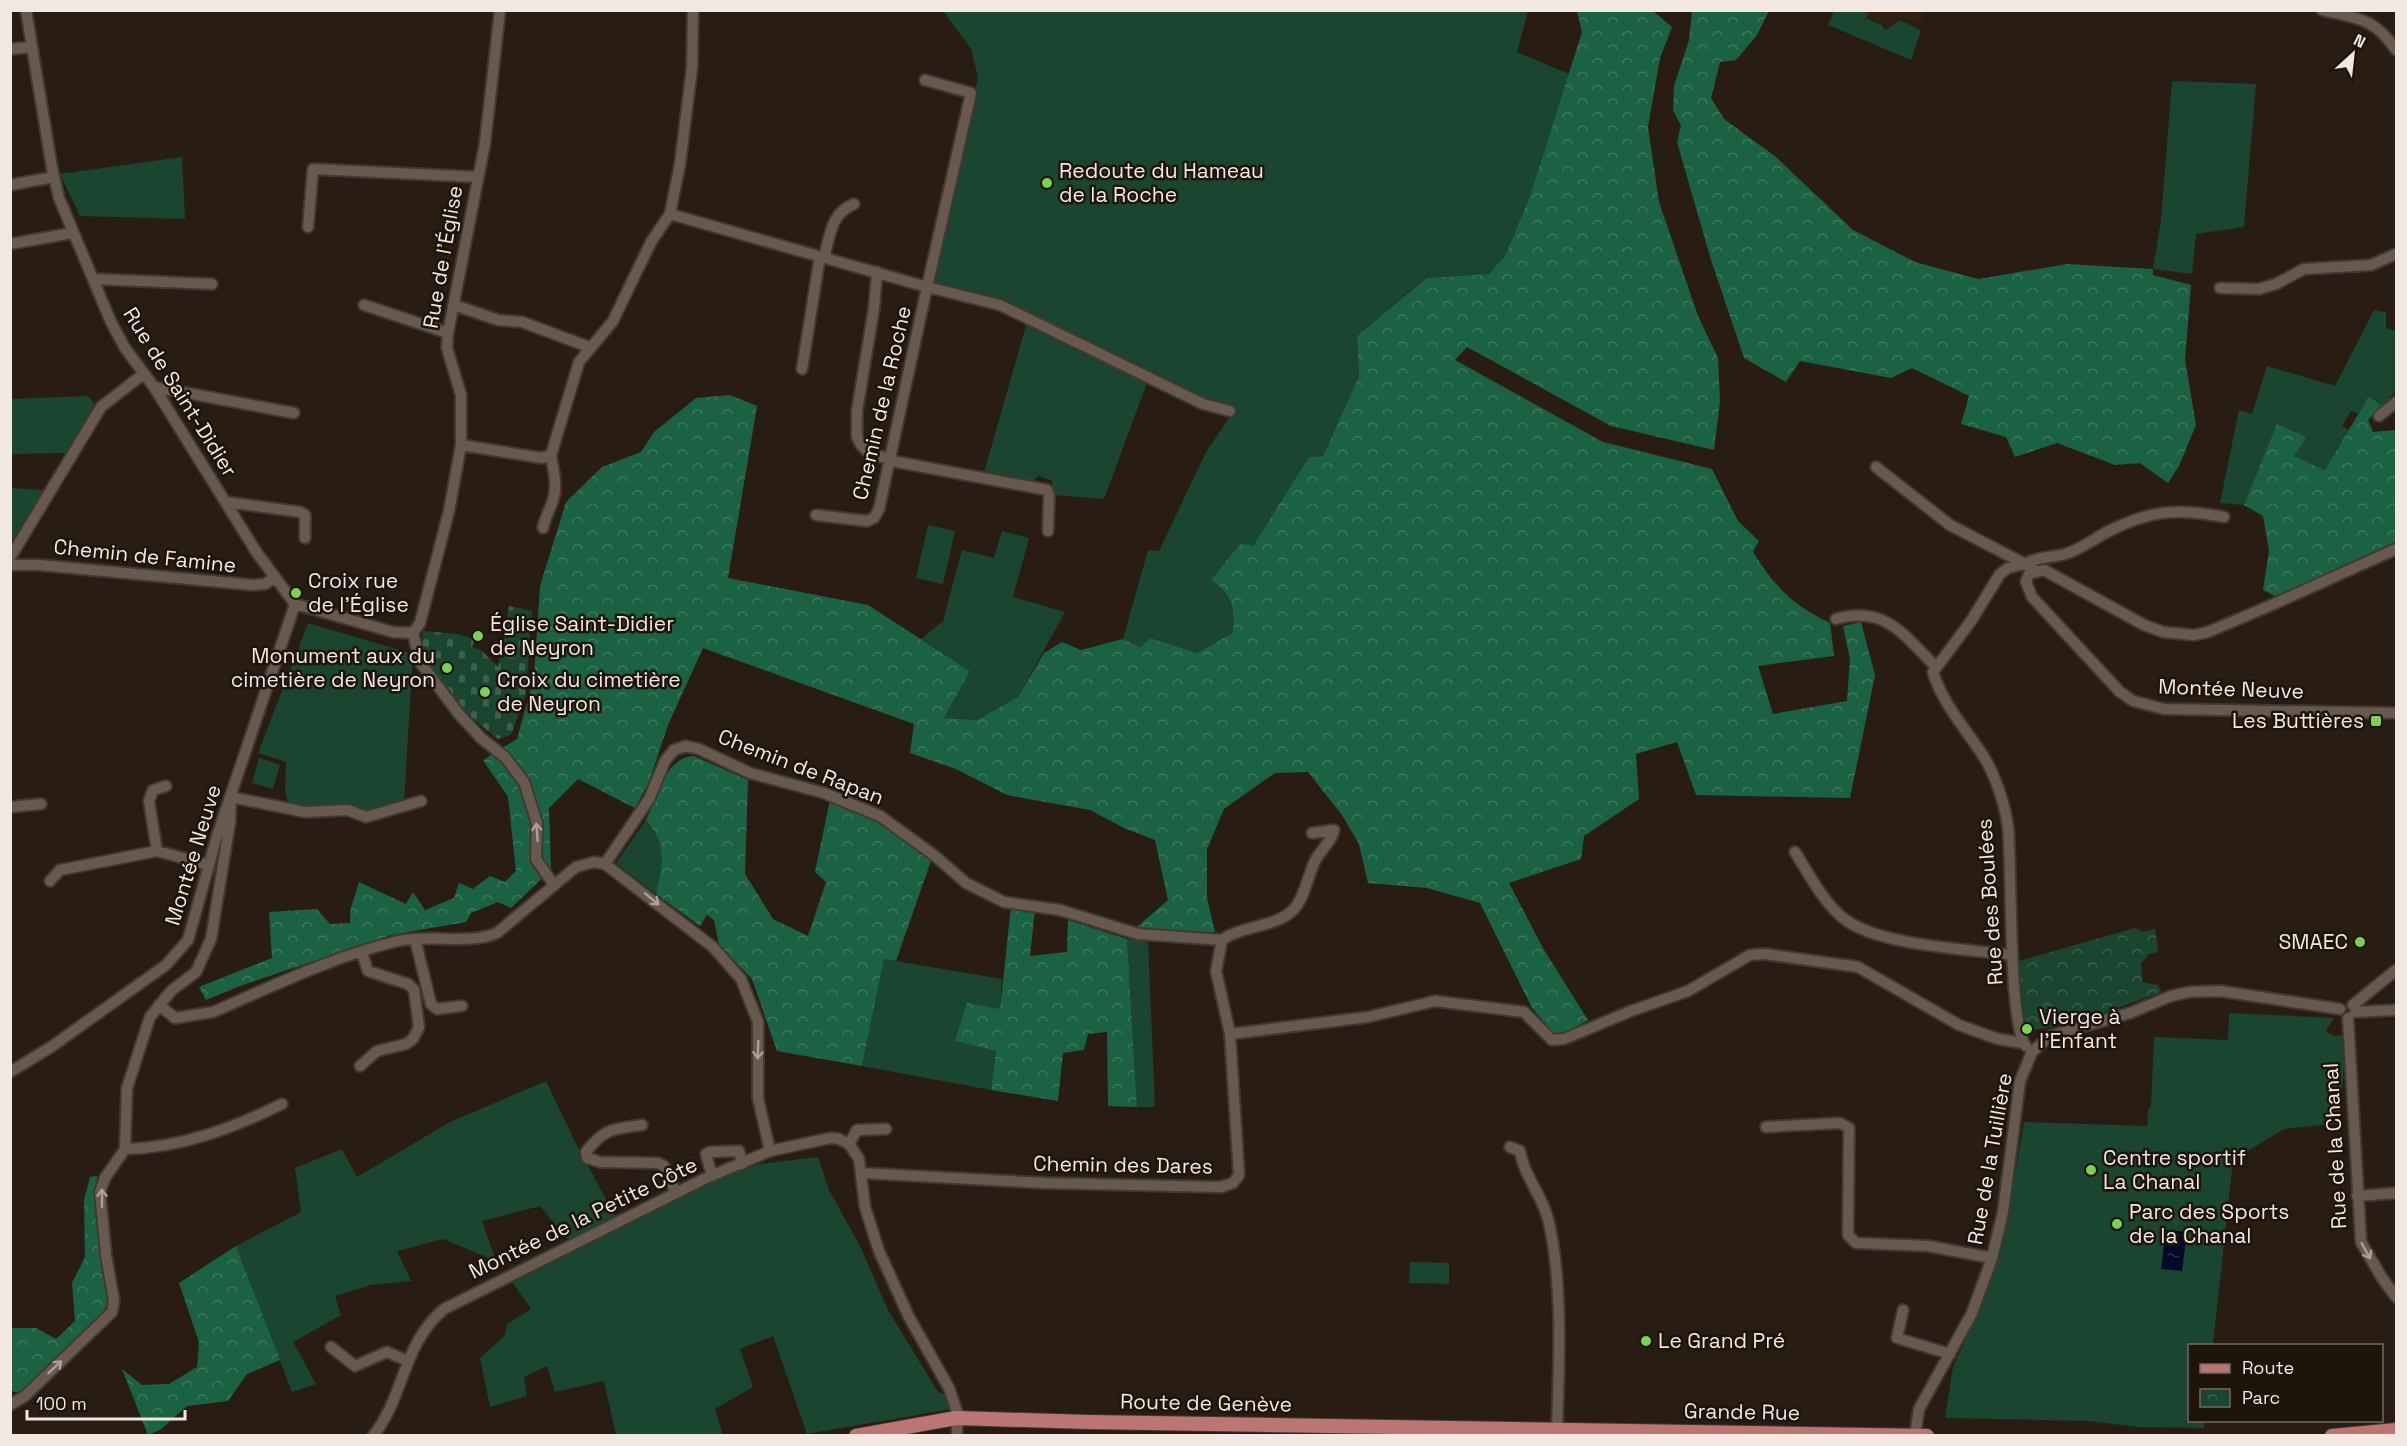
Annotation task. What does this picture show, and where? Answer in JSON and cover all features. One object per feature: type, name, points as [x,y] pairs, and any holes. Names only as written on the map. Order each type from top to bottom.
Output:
[{"type":"main road","name":"Route de Genève","points":[[856,1436],[956,1418],[1557,1430]]},
{"type":"main road","name":"Grande Rue","points":[[1557,1430],[1927,1436]]},
{"type":"main road","points":[[2332,1436],[2397,1430]]},
{"type":"street","name":"Rue de Saint-Didier","points":[[26,10],[54,177],[72,233],[111,322],[142,375],[154,387],[274,578],[295,604]]},
{"type":"street","name":"Rue de l'Église","points":[[413,633],[420,623],[449,511],[461,445],[461,396],[447,348],[448,333],[485,143],[500,10]]},
{"type":"street","points":[[543,528],[545,516],[554,500],[555,485],[551,455],[574,375],[589,347],[613,321],[651,242],[670,214],[680,164],[692,68],[693,10]]},
{"type":"street","points":[[2322,10],[2369,21],[2387,36],[2397,50]]},
{"type":"street","points":[[10,49],[32,47]]},
{"type":"street","points":[[925,80],[971,93],[927,287],[1000,305],[1203,404],[1230,411]]},
{"type":"street","points":[[308,227],[312,169],[478,177]]},
{"type":"street","points":[[10,185],[54,177]]},
{"type":"street","points":[[802,369],[822,257],[833,221],[845,207],[854,204]]},
{"type":"street","name":"Chemin de la Roche","points":[[670,214],[927,287],[892,461],[879,509],[874,518],[867,521],[816,515]]},
{"type":"street","points":[[10,244],[72,233]]},
{"type":"street","points":[[2220,288],[2259,289],[2276,284],[2304,269],[2370,265],[2397,254]]},
{"type":"street","points":[[878,273],[857,411],[857,437],[867,451],[892,461],[1047,490],[1049,492],[1048,531]]},
{"type":"street","points":[[94,279],[212,284]]},
{"type":"street","points":[[364,305],[448,333]]},
{"type":"street","points":[[454,305],[498,320],[522,322],[589,347]]},
{"type":"street","points":[[10,558],[101,407],[142,375]]},
{"type":"street","points":[[154,387],[294,413]]},
{"type":"street","points":[[2379,416],[2397,402]]},
{"type":"street","points":[[461,445],[542,458],[551,455]]},
{"type":"street","points":[[1876,467],[1950,525],[2036,571],[2053,573],[2144,625],[2163,632],[2194,635],[2208,632],[2397,549]]},
{"type":"street","points":[[225,502],[242,502],[300,512],[305,515],[305,538]]},
{"type":"street","points":[[1836,618],[1865,613],[1881,619],[1900,630],[1935,666],[1971,621],[2000,574],[2008,568],[2025,564],[2038,556],[2066,554],[2143,516],[2169,511],[2224,517]]},
{"type":"street","name":"Chemin de Famine","points":[[10,565],[60,567],[253,585],[265,584],[274,578]]},
{"type":"street","name":"Montée Neuve","points":[[2036,571],[2029,574],[2026,582],[2032,597],[2120,692],[2141,704],[2164,709],[2397,713]]},
{"type":"street","points":[[295,604],[393,632],[413,633],[420,662],[458,713],[481,738],[505,757],[524,782],[537,823],[536,859],[554,885]]},
{"type":"street","name":"Montée Neuve","points":[[10,1072],[51,1047],[174,958],[192,932],[209,865],[295,604]]},
{"type":"street","name":"Rue des Boulées","points":[[1935,666],[1933,672],[1942,696],[1991,770],[2006,817],[2012,955],[2023,1043]]},
{"type":"street","name":"Chemin de Rapan","points":[[605,864],[649,799],[665,761],[674,750],[686,746],[699,749],[750,773],[824,793],[880,816],[935,856],[966,883],[982,893],[1005,902],[1060,910],[1138,934],[1222,939]]},
{"type":"street","points":[[157,851],[149,801],[153,790],[166,786]]},
{"type":"street","points":[[10,1405],[25,1396],[112,1312],[114,1301],[106,1256],[100,1192],[105,1178],[125,1149],[127,1088],[150,1017],[171,991],[196,972],[211,939],[230,822],[231,797],[305,812],[348,810],[366,817],[421,801]]},
{"type":"street","points":[[10,807],[41,804]]},
{"type":"street","points":[[1222,939],[1230,933],[1281,917],[1294,908],[1316,858],[1333,837],[1334,830],[1312,833]]},
{"type":"street","points":[[50,881],[60,870],[157,851],[209,865]]},
{"type":"street","points":[[1796,852],[1828,903],[1856,927],[1883,937],[2012,955]]},
{"type":"street","points":[[157,1008],[175,1018],[196,1016],[362,953],[415,939],[484,939],[497,933],[554,885],[585,863],[605,864],[713,947],[741,979],[758,1022],[758,1098],[770,1151]]},
{"type":"street","points":[[415,939],[431,1004],[437,1009],[462,1006]]},
{"type":"street","name":"Chemin des Dares","points":[[861,1173],[1044,1183],[1221,1187],[1233,1183],[1239,1175],[1230,1034],[1216,971],[1222,939]]},
{"type":"street","points":[[360,1066],[376,1051],[406,1044],[413,1039],[420,1021],[414,990],[408,984],[369,971],[362,953]]},
{"type":"street","points":[[1230,1034],[1368,1017],[1435,1001],[1524,1012],[1552,1040],[1564,1039],[1631,1011],[1688,991],[1750,955],[1765,954],[1858,967],[1959,1025],[1998,1039],[2023,1043],[2032,1052],[2050,1036],[2130,1014],[2171,996],[2189,992],[2232,992],[2349,1011],[2397,1010]]},
{"type":"street","points":[[2349,1011],[2397,970]]},
{"type":"street","name":"Rue de la Chanal","points":[[2349,1011],[2361,1242],[2382,1278],[2397,1297]]},
{"type":"street","name":"Rue de la Tuillière","points":[[1915,1435],[1919,1409],[1972,1313],[1992,1258],[2003,1212],[2020,1082],[2032,1052]]},
{"type":"street","points":[[125,1149],[147,1149],[221,1132],[282,1104]]},
{"type":"street","points":[[1766,1127],[1840,1123],[1849,1128],[1848,1235],[1856,1243],[1928,1246],[1992,1258]]},
{"type":"street","points":[[642,1125],[616,1128],[598,1135],[586,1152],[587,1158],[600,1162],[658,1163],[664,1166],[676,1193]]},
{"type":"street","points":[[886,1129],[857,1130],[849,1144],[859,1159],[865,1207],[879,1251],[909,1317],[949,1388],[957,1410],[957,1436]]},
{"type":"street","name":"Montée de la Petite Côte","points":[[373,1436],[388,1413],[422,1331],[444,1309],[676,1193],[770,1151],[830,1138],[849,1144]]},
{"type":"street","points":[[1510,1147],[1520,1151],[1522,1163],[1544,1205],[1552,1239],[1560,1367],[1557,1430]]},
{"type":"street","points":[[712,1176],[706,1154],[710,1152],[739,1151],[742,1164]]},
{"type":"street","points":[[2357,1196],[2397,1193]]},
{"type":"street","points":[[1903,1310],[1898,1338],[1950,1354]]},
{"type":"street","points":[[331,1347],[355,1366],[387,1352],[408,1361]]},
{"type":"shaded area","points":[[1870,10],[1925,11],[1920,24],[1902,18],[1888,25],[1867,17]]},
{"type":"green space","points":[[943,11],[1528,11],[1517,52],[1569,74],[1530,196],[1505,256],[1489,274],[1425,278],[1357,336],[1359,376],[1323,456],[1309,457],[1253,546],[1211,580],[1230,603],[1233,633],[1197,653],[1152,638],[1140,647],[1123,639],[1148,550],[1159,551],[1206,452],[1231,415],[1223,407],[1029,315],[933,285],[978,77],[971,49]]},
{"type":"green space","points":[[1577,11],[1653,11],[1672,27],[1660,58],[1648,127],[1659,202],[1698,316],[1718,358],[1720,401],[1714,450],[1611,426],[1467,347],[1455,360],[1603,442],[1712,469],[1738,521],[1759,541],[1753,552],[1769,576],[1795,602],[1830,623],[1834,656],[1758,666],[1773,714],[1847,701],[1850,659],[1843,626],[1861,622],[1875,675],[1850,798],[1696,795],[1677,742],[1636,754],[1639,799],[1584,836],[1581,859],[1509,883],[1544,950],[1588,1020],[1557,1037],[1532,1008],[1480,903],[1427,888],[1368,883],[1359,844],[1342,815],[1308,772],[1275,773],[1224,809],[1207,849],[1207,898],[1215,932],[1162,931],[1137,927],[1168,900],[1155,840],[1126,829],[1090,810],[1007,795],[956,769],[910,753],[914,724],[703,648],[668,725],[649,782],[635,808],[578,779],[549,808],[551,870],[511,908],[498,902],[471,913],[466,922],[391,935],[240,986],[206,1000],[199,987],[272,958],[269,912],[317,909],[330,924],[350,923],[350,911],[359,882],[406,904],[413,892],[425,910],[454,898],[459,883],[473,889],[490,876],[505,882],[516,871],[508,797],[483,760],[517,739],[534,678],[540,586],[566,502],[602,467],[641,452],[654,432],[696,398],[730,395],[757,406],[728,578],[868,605],[970,671],[944,718],[977,720],[1018,697],[1044,653],[1062,642],[1081,650],[1123,639],[1140,647],[1151,638],[1197,653],[1233,633],[1231,603],[1224,591],[1211,580],[1241,543],[1253,546],[1309,457],[1323,456],[1359,376],[1357,336],[1426,278],[1489,274],[1505,256],[1530,196],[1582,32]]},
{"type":"green space","points":[[1692,11],[1769,11],[1757,35],[1736,60],[1720,62],[1711,98],[1724,119],[1776,157],[1853,230],[1915,262],[1978,279],[2067,264],[2153,269],[2153,275],[2191,285],[2185,360],[2196,425],[2179,466],[2168,483],[2140,463],[2115,465],[2057,443],[2015,457],[2006,437],[1961,424],[1969,396],[1912,368],[1891,378],[1800,361],[1786,382],[1744,358],[1711,260],[1677,142],[1681,126],[1673,110],[1674,86],[1689,40]]},
{"type":"green space","points":[[1834,11],[1869,11],[1866,18],[1882,25],[1885,30],[1900,20],[1921,30],[1911,60],[1828,25]]},
{"type":"green space","points":[[2172,81],[2256,84],[2244,227],[2196,234],[2192,274],[2153,269],[2161,220]]},
{"type":"green space","points":[[182,157],[185,219],[80,216],[60,174]]},
{"type":"green space","points":[[2374,310],[2386,312],[2386,328],[2396,331],[2396,391],[2382,406],[2369,396],[2358,414],[2351,411],[2342,426],[2349,430],[2325,470],[2293,456],[2277,425],[2244,505],[2220,503],[2239,410],[2252,414],[2267,366],[2335,386]]},
{"type":"green space","points":[[1027,322],[1147,383],[1104,499],[1053,495],[1052,481],[1038,476],[1029,485],[983,476]]},
{"type":"green space","points":[[88,396],[95,405],[66,453],[11,454],[11,399]]},
{"type":"green space","points":[[2369,396],[2382,406],[2368,420],[2373,432],[2396,430],[2396,543],[2277,597],[2263,590],[2269,551],[2263,516],[2244,505],[2277,424],[2306,437],[2294,456],[2325,470]]},
{"type":"green space","points":[[10,488],[44,490],[11,542]]},
{"type":"green space","points":[[928,525],[955,531],[943,584],[916,578]]},
{"type":"green space","points":[[1002,531],[1029,538],[1013,597],[1065,612],[1018,697],[977,720],[944,718],[970,671],[921,639],[943,621],[962,550],[994,558]]},
{"type":"green space","points":[[509,606],[532,611],[526,694],[511,735],[498,739],[466,712],[436,679],[423,655],[423,631],[457,634],[475,639],[472,647],[481,650],[498,667]]},
{"type":"green space","points":[[308,623],[413,654],[404,802],[368,812],[353,805],[311,808],[288,804],[285,790],[286,762],[258,753]]},
{"type":"green space","points":[[694,756],[748,780],[745,874],[773,919],[808,936],[826,882],[815,872],[830,800],[881,821],[932,858],[896,961],[884,959],[862,1066],[777,1051],[752,979],[719,945],[714,920],[707,915],[700,926],[656,894],[661,864],[660,846],[658,838],[646,820],[658,790],[669,771],[684,758]]},
{"type":"green space","points":[[259,758],[280,765],[273,789],[252,783]]},
{"type":"green space","points":[[646,820],[658,838],[662,855],[656,894],[616,863]]},
{"type":"green space","points":[[1011,906],[1035,909],[1030,956],[1067,952],[1068,920],[1127,939],[1137,1107],[1108,1106],[1107,1032],[1088,1034],[1084,1050],[1063,1053],[1058,1101],[991,1090],[996,1051],[955,1041],[967,1003],[1000,1009]]},
{"type":"green space","points":[[2135,928],[2143,932],[2155,929],[2158,952],[2149,954],[2141,964],[2142,982],[2158,985],[2161,992],[2070,1022],[2051,1027],[2025,1028],[2019,961]]},
{"type":"green space","points":[[1127,939],[1148,941],[1155,1107],[1137,1107]]},
{"type":"green space","points":[[884,959],[1002,979],[1000,1009],[955,1041],[996,1051],[991,1090],[862,1066]]},
{"type":"green space","name":"Parc des Sports de la Chanal","points":[[2229,1013],[2334,1018],[2326,1031],[2334,1036],[2342,1035],[2344,1063],[2340,1123],[2284,1129],[2233,1160],[2213,1344],[2188,1344],[2188,1422],[2205,1422],[2204,1428],[2138,1427],[2089,1421],[1945,1418],[1953,1367],[1986,1293],[2002,1248],[2024,1122],[2147,1126],[2148,1110],[2151,1106],[2154,1037],[2228,1040]]},
{"type":"green space","points":[[546,1081],[579,1150],[616,1217],[569,1241],[540,1206],[482,1221],[496,1261],[443,1239],[397,1251],[411,1281],[371,1285],[335,1296],[341,1315],[293,1342],[316,1384],[292,1392],[236,1246],[301,1212],[295,1168],[342,1149],[357,1177],[450,1122]]},
{"type":"green space","points":[[818,1157],[829,1190],[860,1246],[888,1310],[938,1392],[947,1396],[951,1409],[807,1434],[773,1336],[740,1349],[753,1387],[715,1409],[723,1435],[616,1435],[604,1381],[555,1392],[547,1366],[524,1377],[527,1396],[490,1407],[480,1358],[505,1335],[507,1324],[531,1309],[512,1282],[704,1184],[760,1164]]},
{"type":"green space","points":[[97,1176],[96,1201],[108,1302],[103,1313],[20,1393],[11,1391],[10,1328],[36,1328],[56,1339],[75,1321],[72,1283],[85,1257],[84,1200],[90,1177]]},
{"type":"green space","points":[[236,1246],[280,1360],[247,1374],[228,1401],[187,1406],[160,1430],[148,1435],[122,1369],[142,1385],[169,1384],[197,1367],[199,1342],[179,1283]]},
{"type":"green space","points":[[1410,1262],[1449,1263],[1449,1284],[1409,1283]]},
{"type":"water","points":[[2166,1230],[2187,1232],[2182,1271],[2161,1269]]},
{"type":"place","name":"Redoute du Hameau de la Roche","points":[[1047,183]]},
{"type":"place","name":"Croix rue de l'Église","points":[[296,593]]},
{"type":"place","name":"Église Saint-Didier de Neyron","points":[[478,636]]},
{"type":"place","name":"Monument aux du cimetière de Neyron","points":[[447,668]]},
{"type":"place","name":"Croix du cimetière de Neyron","points":[[485,692]]},
{"type":"place","name":"Les Buttières","points":[[2376,721]]},
{"type":"place","name":"SMAEC","points":[[2360,942]]},
{"type":"place","name":"Vierge à l’Enfant","points":[[2027,1029]]},
{"type":"place","name":"Centre sportif La Chanal","points":[[2091,1170]]},
{"type":"place","name":"Parc des Sports de la Chanal","points":[[2117,1224]]},
{"type":"place","name":"Le Grand Pré","points":[[1646,1341]]}]
